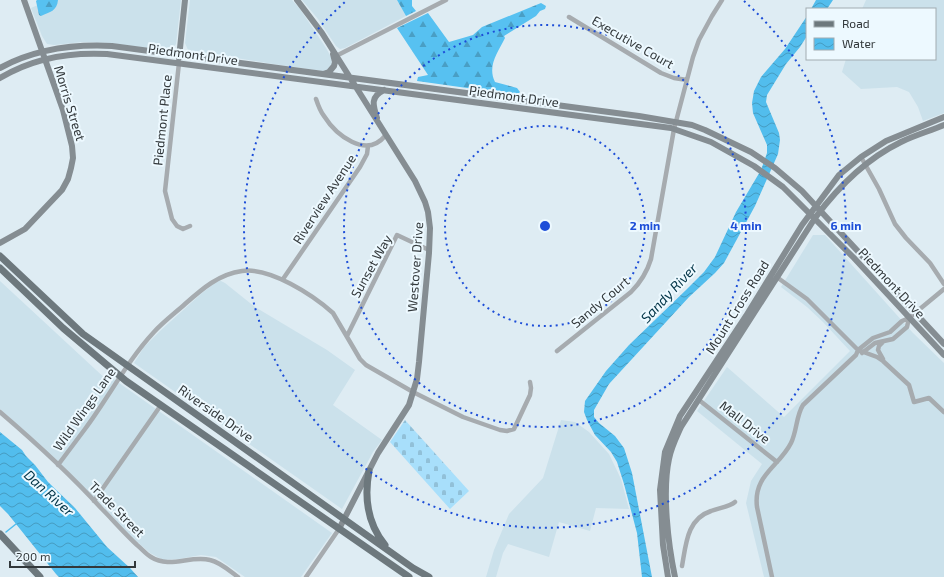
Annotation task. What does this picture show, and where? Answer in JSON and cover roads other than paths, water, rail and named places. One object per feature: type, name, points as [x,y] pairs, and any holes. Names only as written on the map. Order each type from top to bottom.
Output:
[{"type":"main road","name":"Morris Street","points":[[0,243],[28,227],[62,190],[71,168],[72,146],[63,110],[24,0]]},
{"type":"main road","name":"Piedmont Place","points":[[179,63],[185,0]]},
{"type":"main road","name":"Westover Drive","points":[[297,0],[318,27],[378,125],[415,181],[425,202],[430,221],[429,250],[418,368],[413,392],[403,415],[378,453],[339,530]]},
{"type":"main road","name":"Piedmont Drive","points":[[0,68],[21,58],[42,51],[68,46],[95,45],[639,116],[676,122],[705,130],[736,144],[762,159],[802,191],[944,344]]},
{"type":"main road","points":[[321,74],[328,72],[334,66],[335,62],[332,49]]},
{"type":"main road","name":"Piedmont Drive","points":[[0,78],[21,67],[45,59],[67,54],[94,53],[674,129],[711,142],[758,169],[782,187],[815,218],[944,355]]},
{"type":"main road","points":[[378,125],[373,104],[376,96],[385,90]]},
{"type":"main road","name":"Mount Cross Road","points":[[668,577],[663,545],[660,490],[665,452],[680,416],[746,316],[810,213],[839,175],[860,157],[890,138],[944,117]]},
{"type":"main road","name":"Mount Cross Road","points":[[675,577],[666,503],[667,469],[676,438],[815,218],[843,184],[866,164],[900,142],[944,125]]},
{"type":"main road","name":"Riverside Drive","points":[[0,256],[83,334],[428,577]]},
{"type":"main road","name":"Riverside Drive","points":[[0,268],[63,328],[121,376],[160,405],[323,517],[339,530],[409,577]]},
{"type":"main road","points":[[369,471],[366,491],[368,511],[377,534],[388,550]]},
{"type":"main road","points":[[0,534],[40,577]]},
{"type":"street","points":[[336,56],[446,0]]},
{"type":"street","name":"Sandy Court","points":[[558,351],[631,292],[644,276],[651,259],[674,129],[693,57],[699,40],[722,0]]},
{"type":"street","name":"Executive Court","points":[[569,17],[660,73],[674,78],[687,80]]},
{"type":"street","name":"Piedmont Place","points":[[179,63],[165,191],[169,208],[175,223],[183,229],[190,226]]},
{"type":"street","points":[[316,99],[324,116],[334,129],[349,140],[368,146]]},
{"type":"street","name":"Riverview Avenue","points":[[283,279],[360,167],[367,154],[368,146],[378,143],[385,136]]},
{"type":"street","points":[[860,157],[866,164],[895,224],[930,264],[944,284]]},
{"type":"street","name":"Sunset Way","points":[[347,336],[397,235],[429,250]]},
{"type":"street","name":"Wild Wings Lane","points":[[58,465],[86,428],[121,376],[156,330],[215,280],[233,273],[250,270],[267,273],[283,279],[327,308],[339,322],[360,359],[366,365],[413,392],[472,421],[500,430],[510,431],[516,426],[530,395],[530,382]]},
{"type":"street","points":[[778,278],[807,299],[857,352],[878,357],[883,361],[908,385],[914,402],[929,398],[944,412]]},
{"type":"street","points":[[772,577],[758,512],[757,498],[762,480],[792,442],[798,414],[804,405],[872,338],[888,333],[944,289]]},
{"type":"street","points":[[864,353],[876,343],[891,340],[897,336],[907,326],[909,318]]},
{"type":"street","points":[[883,342],[879,346],[878,350],[883,361]]},
{"type":"street","name":"Mall Drive","points":[[699,400],[777,462]]},
{"type":"street","points":[[94,501],[160,405]]},
{"type":"street","name":"Trade Street","points":[[0,412],[24,432],[149,556],[172,563],[203,559],[212,560],[238,577]]},
{"type":"street","points":[[682,566],[687,536],[693,524],[708,512],[731,505],[735,502]]},
{"type":"street","points":[[306,577],[339,530]]},
{"type":"water","points":[[816,0],[833,0],[828,8],[812,8]]},
{"type":"water","points":[[806,18],[806,38],[786,64],[767,95],[766,102],[779,133],[780,140],[778,154],[755,206],[724,263],[689,297],[609,384],[594,410],[594,417],[615,436],[624,448],[632,473],[652,577],[642,577],[637,533],[617,462],[611,452],[595,435],[587,420],[584,412],[585,401],[606,371],[629,345],[704,272],[715,257],[736,212],[761,170],[767,153],[767,145],[753,113],[752,103],[754,91],[761,77],[785,49]]},
{"type":"water","name":"Dan River","points":[[0,432],[22,450],[48,482],[75,508],[107,547],[138,577],[59,577],[56,574],[0,506]]},
{"type":"waterway","points":[[6,532],[16,524]]},
{"type":"water label","name":"Sandy River","points":[[669,293]]}]
